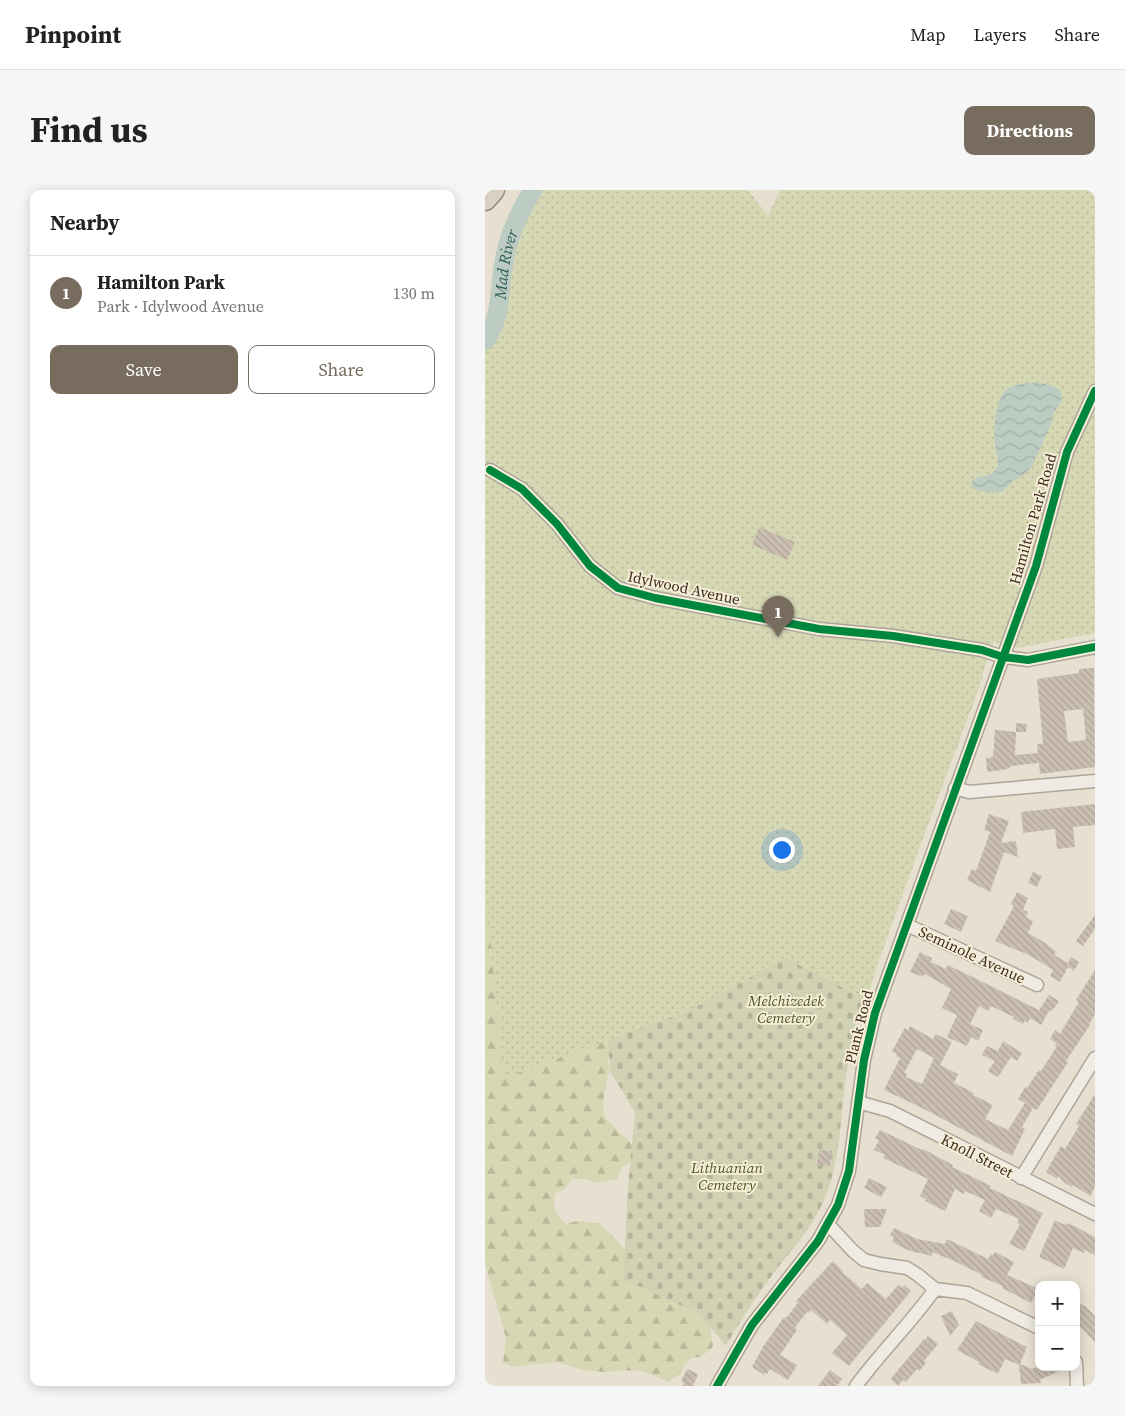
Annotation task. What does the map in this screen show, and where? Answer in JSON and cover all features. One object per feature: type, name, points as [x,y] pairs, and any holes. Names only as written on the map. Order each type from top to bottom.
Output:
[{"type":"highway","points":[[485,199],[493,190]]},
{"type":"street","name":"Hamilton Park Road","points":[[1003,656],[1039,558],[1067,452],[1095,392]]},
{"type":"street","name":"Idylwood Avenue","points":[[490,470],[523,489],[557,524],[590,566],[618,588],[655,598],[819,629],[893,636],[982,650],[1029,660],[1095,647]]},
{"type":"street","name":"Plank Road","points":[[717,1386],[759,1316],[808,1254],[828,1224],[842,1194],[849,1171],[864,1060],[871,1028],[1003,656]]},
{"type":"street","points":[[955,788],[969,792],[1095,781]]},
{"type":"street","name":"Seminole Avenue","points":[[907,925],[1037,985]]},
{"type":"street","points":[[1021,1178],[1095,1058]]},
{"type":"street","name":"Knoll Street","points":[[858,1102],[889,1111],[1095,1214]]},
{"type":"street","points":[[828,1224],[864,1260],[907,1268],[935,1288],[967,1293],[1035,1326]]},
{"type":"street","points":[[856,1386],[877,1357],[926,1303],[935,1288]]},
{"type":"street","points":[[1076,1371],[1077,1386]]},
{"type":"green space","points":[[532,190],[748,190],[768,216],[780,190],[1095,190],[1095,633],[1018,648],[994,642],[865,999],[786,958],[685,1012],[504,1078],[485,886],[485,326],[510,223]]},
{"type":"green space","name":"Melchizedek Cemetery","points":[[485,477],[981,666],[983,677],[881,950],[869,993],[611,1053],[608,1056],[609,1072],[603,1101],[604,1115],[616,1130],[630,1141],[633,1157],[630,1162],[622,1167],[617,1179],[597,1183],[585,1179],[572,1179],[564,1190],[555,1193],[555,1206],[557,1214],[566,1224],[577,1221],[598,1223],[625,1250],[698,1310],[710,1325],[712,1348],[700,1357],[691,1358],[684,1365],[680,1374],[667,1382],[651,1374],[635,1370],[603,1372],[583,1370],[557,1362],[513,1367],[503,1363],[506,1338],[485,1264]]},
{"type":"green space","name":"Lithuanian Cemetery","points":[[786,958],[865,999],[856,1030],[845,1084],[836,1158],[824,1200],[809,1227],[765,1286],[726,1346],[700,1314],[623,1279],[628,1187],[635,1112],[610,1071],[608,1040],[685,1012]]},
{"type":"water","points":[[1027,383],[1041,383],[1053,386],[1061,391],[1062,400],[1054,413],[1033,464],[1025,474],[1013,481],[1003,491],[982,492],[975,489],[971,486],[972,481],[992,473],[998,464],[994,432],[999,402],[1005,391],[1010,387]]},
{"type":"building","points":[[759,527],[795,542],[787,560],[752,545]]},
{"type":"building","points":[[1094,668],[1095,767],[1040,774],[1039,763],[1011,766],[1008,769],[987,772],[986,758],[993,757],[995,730],[1016,732],[1015,755],[1038,753],[1037,744],[1043,744],[1037,679],[1079,673],[1079,669]],"holes":[[[1083,709],[1086,740],[1068,742],[1064,711]]]},
{"type":"building","points":[[1016,723],[1027,724],[1026,732],[1016,732]]},
{"type":"building","points":[[1095,804],[1095,825],[1073,827],[1075,847],[1057,849],[1055,829],[1023,833],[1021,812]]},
{"type":"building","points":[[989,814],[1009,821],[1001,843],[1016,841],[1018,857],[1004,852],[990,892],[967,880],[972,869],[976,871],[990,832],[984,830]]},
{"type":"building","points":[[1033,872],[1042,876],[1037,887],[1028,883]]},
{"type":"building","points":[[1017,892],[1028,898],[1023,910],[1028,912],[1026,917],[1033,921],[1028,933],[1047,944],[1056,951],[1054,955],[1068,963],[1071,957],[1079,962],[1074,971],[1068,967],[1060,982],[1050,976],[1053,970],[1029,955],[995,941],[1014,906],[1011,904]]},
{"type":"building","points":[[951,909],[968,916],[961,932],[944,924]]},
{"type":"building","points":[[1095,915],[1095,929],[1083,946],[1076,941]]},
{"type":"building","points":[[920,952],[932,958],[931,962],[946,969],[948,965],[1039,1010],[1049,995],[1059,1001],[1053,1010],[1049,1011],[1041,1025],[1030,1018],[1028,1023],[1024,1021],[1023,1024],[1013,1019],[1014,1017],[993,1007],[990,1007],[988,1011],[979,1006],[970,1024],[983,1030],[978,1041],[971,1037],[967,1046],[947,1037],[957,1015],[942,1008],[951,989],[925,974],[923,977],[910,972]]},
{"type":"building","points":[[1095,970],[1095,1014],[1090,1025],[1066,1061],[1068,1062],[1037,1110],[1033,1108],[1022,1127],[1025,1129],[1012,1156],[884,1090],[900,1058],[892,1051],[905,1028],[908,1030],[910,1026],[933,1039],[936,1034],[952,1042],[940,1065],[958,1074],[954,1083],[993,1105],[985,1119],[1008,1130],[1025,1103],[1018,1099],[1025,1087],[1027,1088],[1039,1070],[1041,1071],[1057,1046],[1050,1039],[1055,1030],[1060,1034],[1079,1002],[1076,1000]],"holes":[[[917,1049],[934,1058],[922,1084],[906,1077],[907,1074],[904,1073]]]},
{"type":"building","points":[[1003,1041],[1022,1053],[1017,1061],[1011,1057],[998,1077],[988,1071],[995,1061],[982,1055],[987,1046],[998,1051]]},
{"type":"building","points":[[1095,1094],[1095,1187],[1090,1196],[1073,1185],[1072,1187],[1065,1183],[1058,1176],[1057,1179],[1046,1172],[1061,1146],[1065,1149],[1079,1126],[1076,1124]]},
{"type":"building","points":[[880,1130],[923,1149],[953,1165],[952,1167],[991,1186],[990,1188],[1043,1213],[1024,1251],[1009,1244],[1020,1224],[1017,1223],[1019,1219],[996,1209],[991,1218],[979,1211],[985,1200],[965,1191],[964,1194],[955,1189],[945,1211],[925,1201],[926,1199],[920,1196],[928,1179],[883,1158],[885,1155],[874,1150],[879,1140],[875,1138]]},
{"type":"building","points":[[819,1150],[832,1151],[830,1166],[817,1165]]},
{"type":"building","points":[[869,1178],[887,1187],[881,1197],[864,1188]]},
{"type":"building","points":[[864,1209],[887,1209],[880,1227],[865,1227]]},
{"type":"building","points":[[1055,1220],[1065,1225],[1066,1223],[1074,1226],[1095,1237],[1095,1255],[1085,1250],[1084,1253],[1073,1248],[1064,1269],[1039,1257]]},
{"type":"building","points":[[894,1228],[917,1239],[945,1244],[947,1239],[988,1259],[995,1252],[1014,1262],[1007,1275],[1035,1287],[1035,1296],[1031,1303],[1002,1288],[1003,1286],[981,1277],[982,1275],[954,1261],[932,1252],[932,1256],[910,1251],[897,1245],[892,1241],[894,1237],[890,1235]]},
{"type":"building","points":[[833,1261],[842,1272],[862,1289],[867,1283],[886,1299],[898,1285],[902,1288],[904,1285],[911,1291],[849,1366],[832,1353],[847,1335],[830,1320],[827,1324],[811,1310],[809,1313],[807,1312],[796,1326],[797,1330],[780,1355],[797,1365],[788,1380],[770,1369],[764,1375],[752,1367],[764,1345],[784,1317],[786,1318],[798,1303],[796,1301]]},
{"type":"building","points":[[1080,1304],[1095,1316],[1095,1342],[1080,1326]]},
{"type":"building","points":[[952,1311],[959,1325],[950,1336],[941,1316]]},
{"type":"building","points":[[976,1321],[1027,1347],[1020,1364],[1032,1369],[1035,1368],[1035,1371],[1059,1371],[1040,1380],[1041,1383],[1021,1384],[1019,1365],[1005,1359],[998,1374],[957,1350]]},
{"type":"building","points":[[928,1336],[938,1344],[924,1361],[926,1363],[919,1371],[917,1369],[906,1382],[903,1380],[898,1386],[891,1379]]},
{"type":"building","points":[[687,1369],[698,1374],[693,1386],[683,1386],[684,1383],[681,1381]]},
{"type":"building","points":[[830,1370],[842,1379],[837,1386],[818,1386]]},
{"type":"waterway","name":"Mad River","points":[[485,341],[495,321],[508,243],[523,207],[533,190]]},
{"type":"cycle path","points":[[717,1386],[752,1325],[818,1241],[838,1205],[849,1171],[864,1060],[875,1013],[1036,566],[1067,452],[1095,391]]},
{"type":"cycle path","points":[[490,470],[522,489],[557,524],[590,566],[618,588],[655,598],[819,629],[893,636],[982,650],[1003,657],[1028,660],[1095,647]]},
{"type":"place","name":"Hamilton Park","points":[[778,637]]}]
